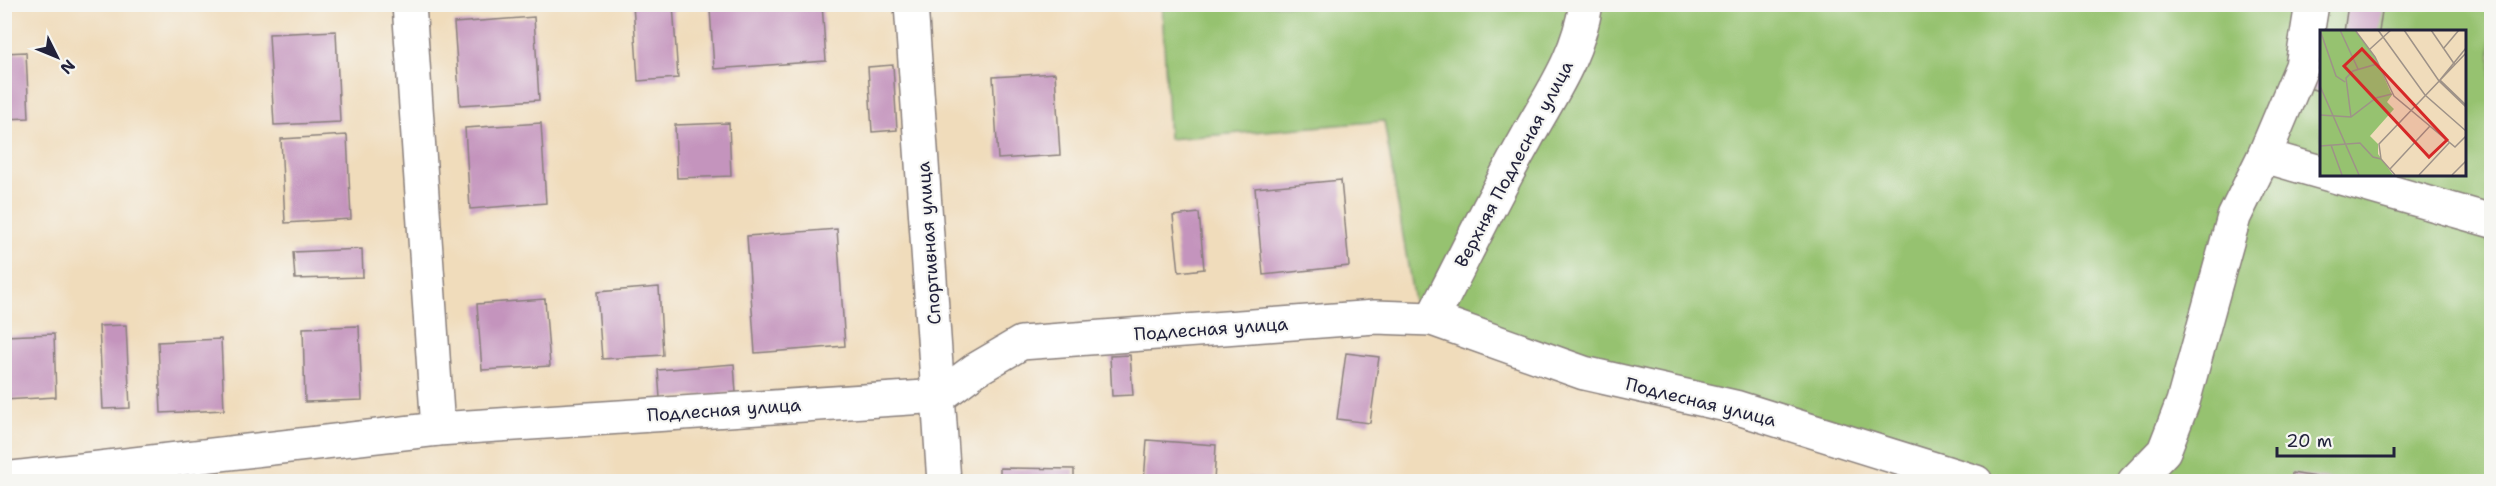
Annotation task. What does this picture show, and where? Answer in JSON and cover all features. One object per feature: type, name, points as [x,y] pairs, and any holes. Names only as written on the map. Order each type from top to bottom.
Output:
[{"type":"street","points":[[409,4],[438,429]]},
{"type":"street","name":"Спортивная улица","points":[[911,4],[940,396],[944,482]]},
{"type":"street","name":"Верхняя Подлесная улица","points":[[1432,319],[1524,141],[1570,63],[1581,33],[1586,4]]},
{"type":"street","points":[[2134,482],[2164,451],[2180,412],[2234,217],[2264,156],[2302,66],[2312,4]]},
{"type":"street","points":[[2264,156],[2320,172]]},
{"type":"street","points":[[2334,176],[2492,221]]},
{"type":"street","name":"Подлесная улица","points":[[4,479],[438,429],[940,396],[975,370],[1021,343],[1375,317],[1432,319],[1584,373],[1735,407],[1976,482]]},
{"type":"green space","points":[[1162,5],[2491,5],[2491,481],[1938,481],[1414,302],[1384,121],[1169,139]]},
{"type":"building","points":[[633,4],[673,4],[678,78],[638,81]]},
{"type":"building","points":[[767,4],[822,4],[826,61],[714,69],[710,9]]},
{"type":"building","points":[[2348,4],[2383,4],[2379,30],[2344,30]]},
{"type":"building","points":[[534,17],[539,100],[460,105],[454,23]]},
{"type":"building","points":[[336,31],[340,122],[274,125],[269,34]]},
{"type":"building","points":[[26,52],[29,118],[4,119],[4,53]]},
{"type":"building","points":[[893,65],[897,130],[872,132],[868,67]]},
{"type":"building","points":[[2311,68],[2320,70],[2320,91],[2305,87]]},
{"type":"building","points":[[1055,73],[1060,155],[998,159],[993,77]]},
{"type":"building","points":[[541,123],[546,203],[470,209],[465,128]]},
{"type":"building","points":[[729,123],[731,176],[677,178],[675,125]]},
{"type":"building","points":[[347,135],[351,219],[285,223],[281,139]]},
{"type":"building","points":[[1341,180],[1349,266],[1263,275],[1255,188]]},
{"type":"building","points":[[1199,213],[1204,269],[1179,272],[1173,216]]},
{"type":"building","points":[[837,229],[845,346],[755,353],[747,236]]},
{"type":"building","points":[[362,249],[363,277],[295,279],[293,252]]},
{"type":"building","points":[[659,287],[663,355],[602,359],[597,292]]},
{"type":"building","points":[[545,299],[550,366],[482,370],[477,304]]},
{"type":"building","points":[[126,325],[130,408],[103,409],[99,326]]},
{"type":"building","points":[[359,326],[362,400],[305,402],[303,328]]},
{"type":"building","points":[[54,334],[56,397],[4,400],[4,336]]},
{"type":"building","points":[[221,339],[224,410],[161,413],[158,342]]},
{"type":"building","points":[[1346,353],[1379,357],[1370,423],[1337,419]]},
{"type":"building","points":[[1130,355],[1133,395],[1112,396],[1110,356]]},
{"type":"building","points":[[734,364],[736,393],[660,398],[658,370]]},
{"type":"building","points":[[1147,440],[1216,445],[1214,482],[1144,482]]},
{"type":"building","points":[[1000,468],[1074,469],[1074,482],[1000,482]]},
{"type":"building","points":[[2292,473],[2332,480],[2332,482],[2291,482]]},
{"type":"building","points":[[1248,477],[1270,480],[1270,482],[1247,482]]}]
